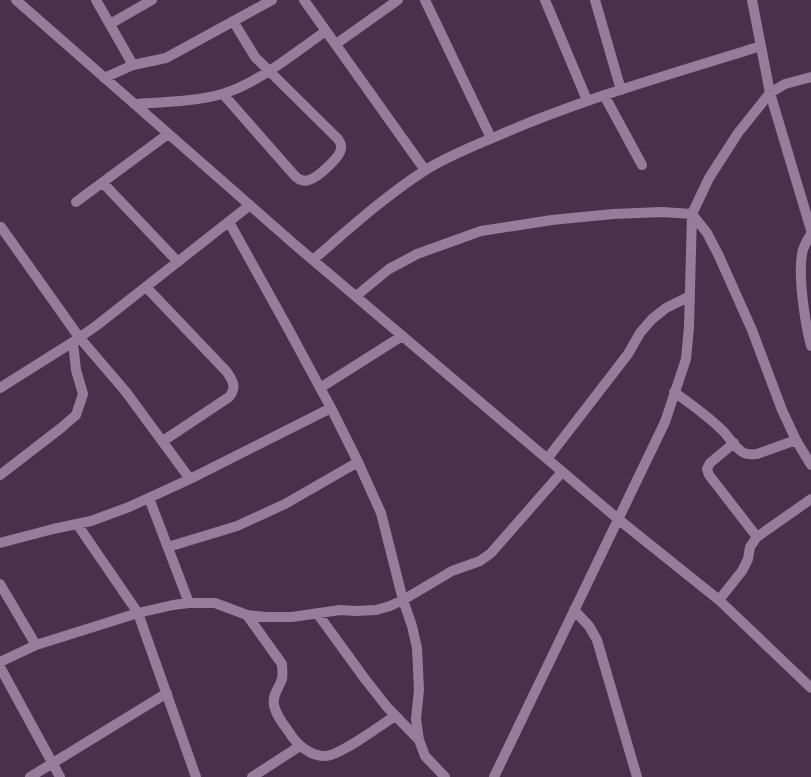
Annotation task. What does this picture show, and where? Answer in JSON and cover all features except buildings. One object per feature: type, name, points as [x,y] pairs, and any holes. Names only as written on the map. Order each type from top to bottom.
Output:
[{"type":"street","points":[[16,0],[250,206],[402,336],[618,519],[719,600],[811,688]]},
{"type":"street","points":[[96,0],[133,65]]},
{"type":"street","points":[[110,24],[149,0]]},
{"type":"street","points":[[104,78],[133,65],[166,58],[272,0]]},
{"type":"street","points":[[304,0],[425,170]]},
{"type":"street","points":[[336,44],[398,0]]},
{"type":"street","points":[[425,0],[491,138]]},
{"type":"street","points":[[545,0],[587,100]]},
{"type":"street","points":[[595,0],[621,90]]},
{"type":"street","points":[[752,0],[770,93],[811,230]]},
{"type":"street","points":[[223,94],[301,181],[308,181],[322,173],[339,154],[342,148],[341,143],[333,133],[255,57],[233,21]]},
{"type":"street","points":[[134,104],[204,98],[223,94],[269,71],[326,31]]},
{"type":"street","points":[[313,260],[395,191],[425,170],[459,152],[587,100],[762,46]]},
{"type":"street","points":[[494,777],[665,422],[686,359],[689,327],[692,214],[709,178],[738,133],[770,93],[785,84],[811,76]]},
{"type":"street","points":[[604,95],[642,165]]},
{"type":"street","points":[[76,202],[168,134]]},
{"type":"street","points":[[103,182],[178,262]]},
{"type":"street","points":[[0,388],[96,326],[250,206]]},
{"type":"street","points":[[356,296],[389,269],[417,254],[481,231],[552,220],[605,215],[662,212],[692,214],[707,233],[718,254],[752,330],[782,410],[796,440],[811,464]]},
{"type":"street","points":[[229,222],[331,408],[381,513],[403,600],[412,626],[416,648],[419,690],[416,719],[419,740],[425,756],[441,776]]},
{"type":"street","points":[[1,227],[76,339],[126,392],[190,479]]},
{"type":"street","points":[[811,234],[802,253],[800,271],[806,321],[811,346]]},
{"type":"street","points":[[146,287],[227,372],[233,380],[234,386],[233,393],[229,397],[163,441]]},
{"type":"street","points":[[547,459],[628,354],[640,333],[652,319],[666,308],[690,296]]},
{"type":"street","points":[[320,388],[402,336]]},
{"type":"street","points":[[0,474],[62,428],[76,415],[83,394],[76,370],[76,339]]},
{"type":"street","points":[[674,392],[723,430],[744,453],[756,454],[796,440]]},
{"type":"street","points":[[0,543],[91,521],[129,507],[190,479],[331,408]]},
{"type":"street","points":[[734,443],[710,463],[707,469],[709,475],[757,537]]},
{"type":"street","points":[[168,547],[237,526],[285,504],[358,462]]},
{"type":"street","points":[[0,662],[36,645],[138,613],[173,604],[188,602],[215,603],[247,615],[266,617],[292,617],[340,610],[376,610],[390,606],[452,571],[480,561],[491,553],[562,472]]},
{"type":"street","points":[[149,498],[188,602]]},
{"type":"street","points":[[719,600],[742,572],[748,559],[750,547],[757,537],[811,499]]},
{"type":"street","points":[[78,524],[138,613],[168,693],[196,777]]},
{"type":"street","points":[[0,584],[36,645]]},
{"type":"street","points":[[574,610],[589,626],[597,640],[637,777]]},
{"type":"street","points":[[317,613],[365,679],[395,716],[419,740]]},
{"type":"street","points":[[247,615],[282,664],[282,679],[274,698],[274,705],[285,727],[300,746],[314,753],[326,756],[341,750],[395,716]]},
{"type":"street","points":[[0,667],[60,777]]},
{"type":"street","points":[[30,777],[168,693]]},
{"type":"street","points":[[252,777],[300,746]]}]
